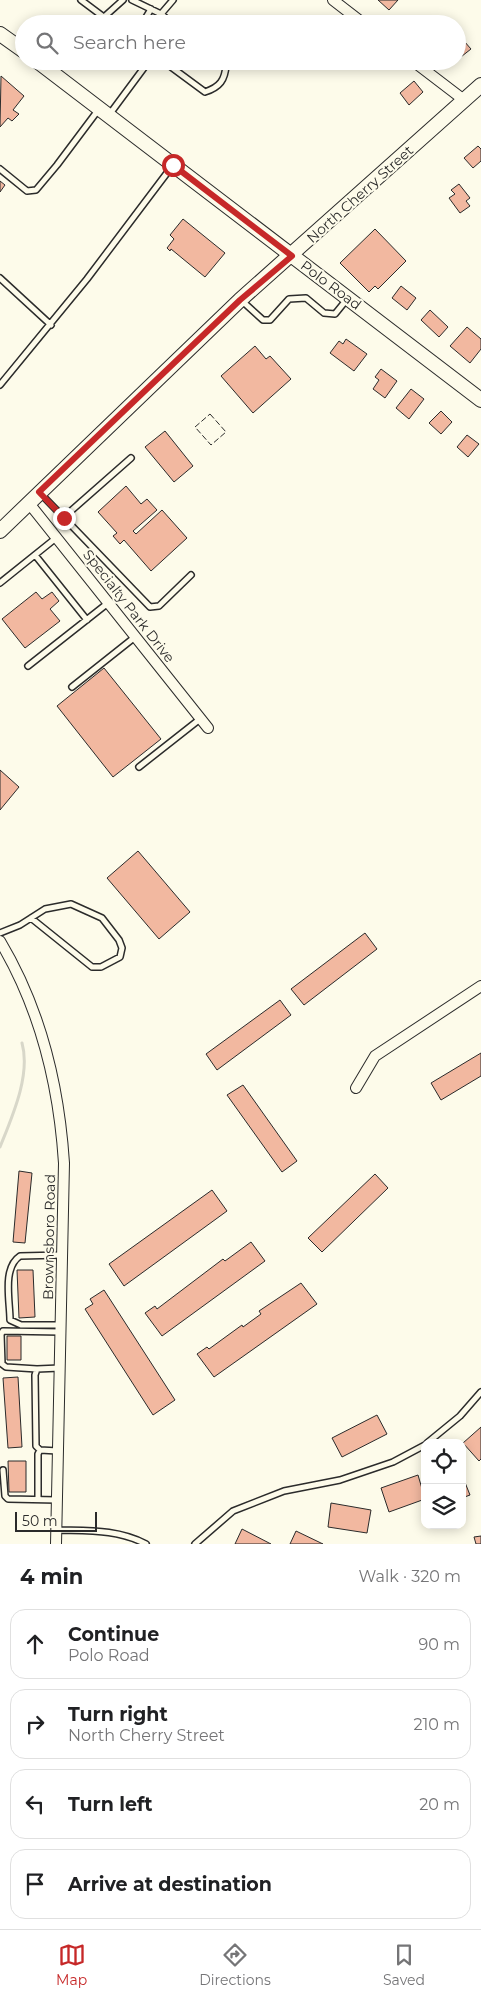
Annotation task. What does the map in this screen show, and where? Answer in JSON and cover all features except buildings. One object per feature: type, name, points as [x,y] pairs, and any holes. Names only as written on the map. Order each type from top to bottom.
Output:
[{"type":"main road","points":[[0,34],[15,45]]},
{"type":"main road","name":"Polo Road","points":[[49,70],[481,400]]},
{"type":"main road","name":"North Cherry Street","points":[[0,531],[240,300],[292,256],[481,85]]},
{"type":"street","points":[[333,0],[352,15]]},
{"type":"street","points":[[425,70],[464,100]]},
{"type":"street","name":"Specialty Park Drive","points":[[28,502],[208,728]]},
{"type":"street","name":"Brownsboro Road","points":[[0,941],[13,964],[46,1048],[58,1108],[64,1163],[56,1544]]},
{"type":"street","points":[[356,1088],[375,1056],[481,986]]},
{"type":"lane","points":[[82,0],[101,15]]},
{"type":"lane","points":[[106,15],[123,0]]},
{"type":"lane","points":[[132,0],[161,14],[173,0]]},
{"type":"lane","points":[[147,15],[151,9]]},
{"type":"lane","points":[[0,169],[27,191],[36,190],[141,70]]},
{"type":"lane","points":[[175,70],[205,92],[215,89],[225,78],[226,70]]},
{"type":"lane","points":[[0,385],[51,325],[173,165]]},
{"type":"lane","points":[[0,278],[51,325]]},
{"type":"lane","points":[[240,300],[263,320],[270,320],[289,299],[306,298],[324,313],[335,314],[348,298]]},
{"type":"lane","points":[[64,518],[131,458]]},
{"type":"lane","points":[[39,492],[150,607],[159,606],[191,575]]},
{"type":"lane","points":[[0,584],[56,537]]},
{"type":"lane","points":[[35,555],[87,620]]},
{"type":"lane","points":[[28,666],[109,603]]},
{"type":"lane","points":[[72,687],[135,636]]},
{"type":"lane","points":[[139,767],[201,719]]},
{"type":"lane","points":[[0,933],[45,909],[71,904],[102,918],[119,940],[122,948],[120,957],[107,965],[92,967],[31,918]]},
{"type":"lane","points":[[61,1328],[21,1325],[10,1320],[9,1273],[14,1260],[20,1256],[62,1255]]},
{"type":"lane","points":[[61,1328],[3,1331],[1,1334],[2,1364],[6,1367],[61,1368]]},
{"type":"lane","points":[[37,1369],[35,1375],[36,1446],[40,1450],[58,1452]]},
{"type":"lane","points":[[432,1439],[460,1416],[481,1392]]},
{"type":"lane","points":[[194,1544],[233,1512],[284,1491],[340,1480],[393,1462],[421,1447]]},
{"type":"lane","points":[[38,1500],[38,1454],[40,1450]]},
{"type":"lane","points":[[3,1470],[5,1496],[8,1499],[57,1500]]},
{"type":"lane","points":[[57,1530],[108,1531],[131,1536],[146,1544]]},
{"type":"waterway","points":[[0,1147],[15,1109],[22,1082],[24,1069],[22,1043]]},
{"type":"fence","points":[[210,414],[226,432],[211,445],[195,427],[210,414]]},
{"type":"route","points":[[64,518],[39,492],[240,300],[292,256],[173,165]]}]
